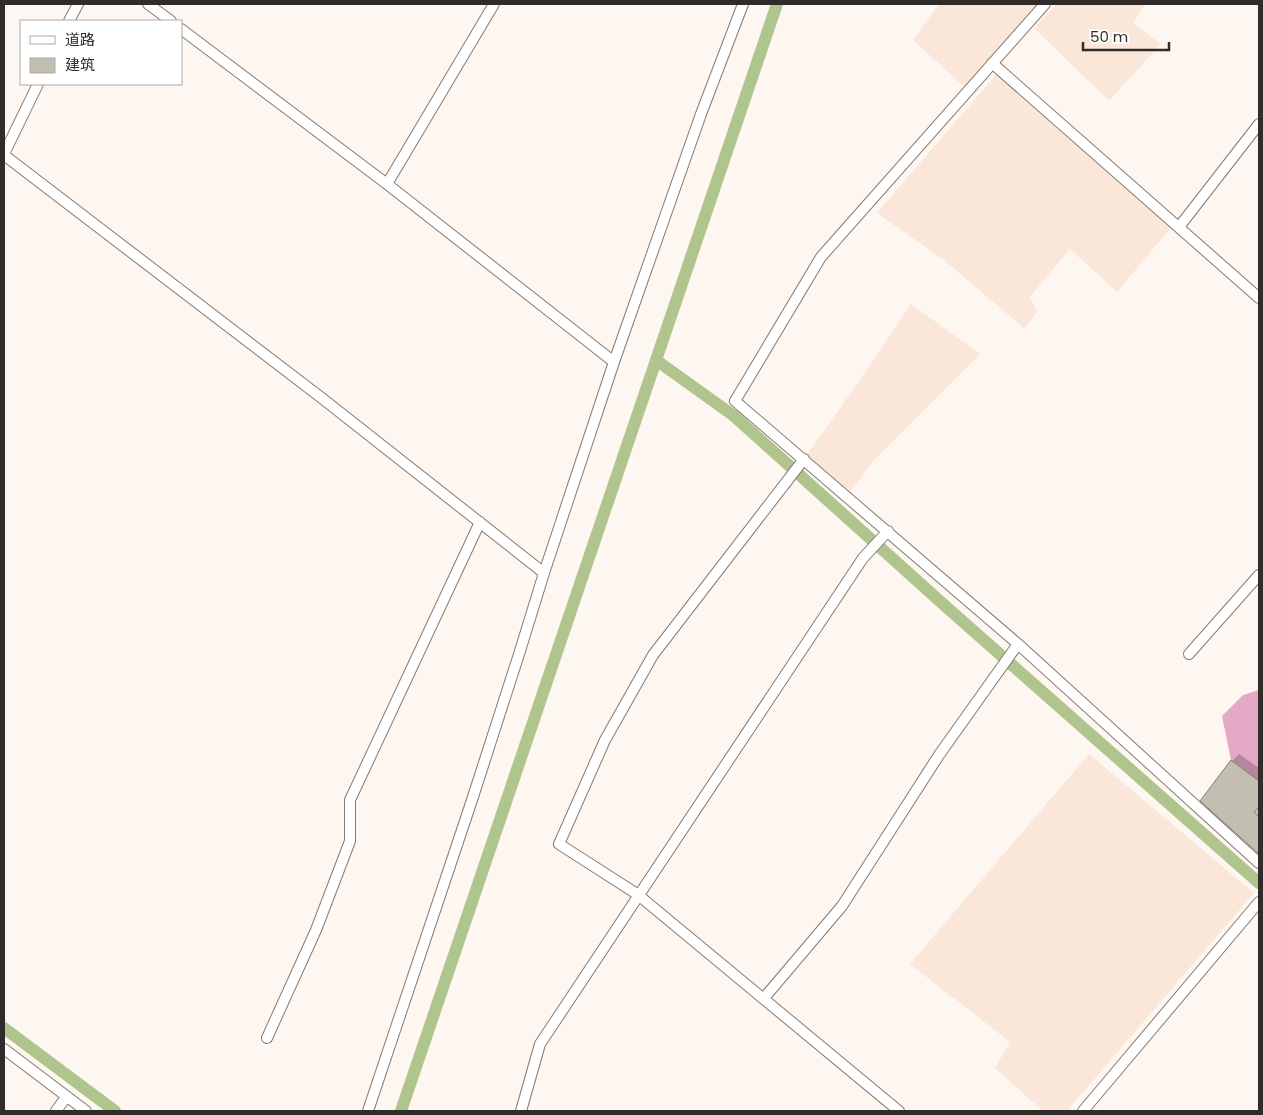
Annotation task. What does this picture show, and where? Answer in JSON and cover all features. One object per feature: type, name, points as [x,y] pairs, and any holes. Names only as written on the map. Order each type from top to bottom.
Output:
[{"type":"street","points":[[70,20],[78,4]]},
{"type":"street","points":[[148,4],[170,20]]},
{"type":"street","points":[[387,184],[494,4]]},
{"type":"street","points":[[368,1111],[614,362],[701,114],[743,4]]},
{"type":"street","points":[[1045,4],[821,257],[736,401],[1018,645],[1259,863]]},
{"type":"street","points":[[182,30],[387,184],[614,362]]},
{"type":"street","points":[[992,63],[1259,298]]},
{"type":"street","points":[[38,85],[4,154],[315,393],[544,573]]},
{"type":"street","points":[[1178,227],[1259,124]]},
{"type":"street","points":[[804,459],[652,655],[605,740],[559,844],[640,896],[899,1111]]},
{"type":"street","points":[[268,1038],[316,930],[350,841],[350,800],[480,522]]},
{"type":"street","points":[[521,1111],[540,1044],[863,558],[888,531]]},
{"type":"street","points":[[1189,654],[1259,575]]},
{"type":"street","points":[[764,998],[842,906],[938,755],[1018,645]]},
{"type":"street","points":[[1083,1111],[1259,902]]},
{"type":"street","points":[[4,1049],[86,1111]]},
{"type":"street","points":[[56,1111],[66,1096]]},
{"type":"shaded area","points":[[939,4],[1045,4],[968,90],[913,40]]},
{"type":"shaded area","points":[[1057,4],[1145,4],[1133,23],[1161,44],[1109,101],[1034,28]]},
{"type":"shaded area","points":[[1000,70],[1174,224],[1117,292],[1070,249],[1030,297],[1037,312],[1025,329],[944,260],[877,213]]},
{"type":"shaded area","points":[[911,304],[980,354],[876,458],[847,496],[804,459]]},
{"type":"shaded area","points":[[1259,690],[1259,781],[1231,760],[1222,716],[1243,695]]},
{"type":"shaded area","points":[[1089,754],[1254,893],[1067,1111],[1043,1111],[995,1068],[1010,1042],[910,964]]},
{"type":"building","points":[[1231,760],[1259,781],[1259,807],[1254,812],[1259,817],[1259,854],[1200,801]]},
{"type":"waterway","points":[[401,1111],[777,4]]},
{"type":"waterway","points":[[656,360],[734,416],[943,604],[1259,883]]},
{"type":"waterway","points":[[4,1028],[115,1111]]}]
